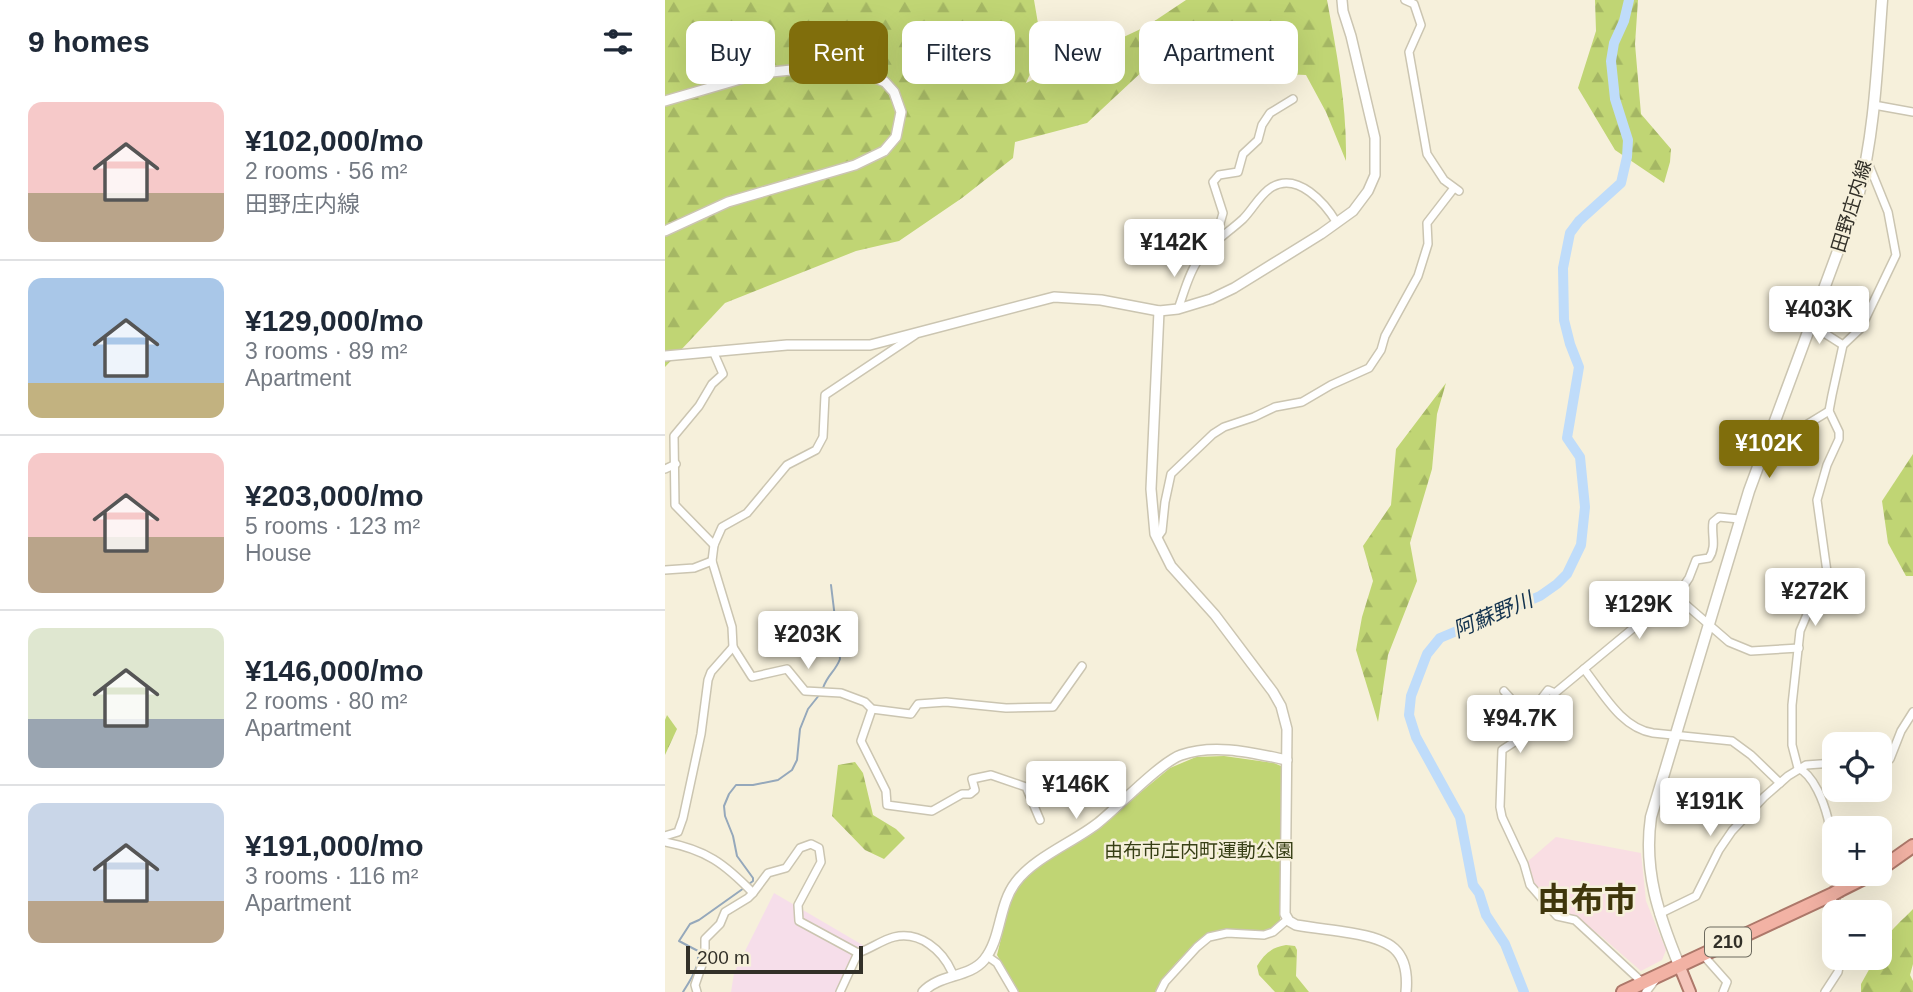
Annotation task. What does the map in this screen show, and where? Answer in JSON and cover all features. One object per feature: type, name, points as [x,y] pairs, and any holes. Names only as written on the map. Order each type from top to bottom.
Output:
[{"type":"highway","points":[[1892,861],[1913,846]]},
{"type":"highway","name":"210","points":[[1623,992],[1644,987],[1660,974],[1849,886]]},
{"type":"main road","name":"田野庄内線","points":[[1679,965],[1659,914],[1649,872],[1649,829],[1653,804],[1739,519],[1855,204],[1866,165],[1874,105],[1882,0]]},
{"type":"main road","points":[[1679,965],[1690,992]]},
{"type":"street","points":[[665,356],[787,345],[870,345],[1054,297],[1101,300],[1159,311],[1178,309],[1211,299],[1234,288],[1353,211],[1368,191],[1375,175],[1375,138],[1342,0]]},
{"type":"street","points":[[1157,538],[1161,531],[1171,474],[1213,434],[1275,407],[1302,402],[1369,368],[1381,350],[1385,335],[1418,275],[1428,244],[1427,223],[1456,189],[1435,169],[1427,154],[1409,52],[1421,26],[1414,4],[1405,0]]},
{"type":"street","points":[[665,101],[761,73],[801,69],[836,70],[862,72],[885,82],[894,92],[901,112],[896,137],[884,151],[855,164],[728,202],[665,231]]},
{"type":"street","points":[[1215,242],[1223,213],[1213,182],[1219,175],[1238,172],[1243,153],[1258,140],[1262,125],[1270,113],[1293,99]]},
{"type":"street","points":[[1874,105],[1913,112]]},
{"type":"street","points":[[1798,768],[1792,745],[1792,705],[1800,631],[1804,618],[1828,579],[1818,500],[1827,465],[1839,439],[1839,432],[1829,411],[1843,345],[1861,328],[1896,255],[1888,212],[1874,175],[1869,165],[1866,165]]},
{"type":"street","points":[[1178,309],[1197,260],[1245,217],[1273,186],[1287,183],[1310,191],[1337,223]]},
{"type":"street","points":[[1159,311],[1151,489],[1157,538],[1171,566],[1215,615],[1281,706],[1287,729],[1285,912],[1288,919],[1296,925],[1373,937],[1389,944],[1405,964],[1408,975],[1406,992]]},
{"type":"street","points":[[1810,324],[1843,345]]},
{"type":"street","points":[[917,334],[825,395],[823,437],[816,450],[787,465],[747,513],[722,527],[714,545],[712,561],[732,627],[733,647],[752,677],[787,669],[805,691],[841,692],[865,702],[872,709],[911,713],[918,704],[946,702],[1006,708],[1053,707],[1082,666]]},
{"type":"street","points":[[713,351],[723,373],[674,436],[675,505],[714,545]]},
{"type":"street","points":[[1761,456],[1771,458],[1793,448],[1806,425],[1829,411]]},
{"type":"street","points":[[665,469],[675,464]]},
{"type":"street","points":[[1644,987],[1575,920],[1557,916],[1530,885],[1524,864],[1502,817],[1502,750],[1519,739],[1527,717],[1548,690],[1555,693],[1643,620],[1662,612],[1677,597],[1696,560],[1709,558],[1713,553],[1713,522],[1719,517],[1739,519]]},
{"type":"street","points":[[666,572],[694,568],[712,561]]},
{"type":"street","points":[[1677,597],[1729,642],[1751,651],[1799,648]]},
{"type":"street","points":[[665,836],[678,832],[683,818],[701,734],[708,680],[711,672],[733,647]]},
{"type":"street","points":[[1584,669],[1629,724],[1641,731],[1732,741],[1780,783]]},
{"type":"street","points":[[1504,691],[1527,717]]},
{"type":"street","points":[[872,709],[861,741],[886,791],[887,805],[932,811],[962,794],[970,794],[975,790],[972,779],[991,775],[1026,787],[1040,820]]},
{"type":"street","points":[[1892,754],[1901,731],[1913,712]]},
{"type":"street","points":[[923,992],[935,982],[977,967],[987,956],[1006,897],[1019,877],[1098,823],[1173,759],[1193,752],[1232,750],[1287,760]]},
{"type":"street","points":[[1659,914],[1696,896],[1732,831],[1764,797],[1798,768],[1822,764]]},
{"type":"street","points":[[1798,768],[1807,772],[1827,816]]},
{"type":"street","points":[[665,842],[692,847],[729,868],[753,892]]},
{"type":"street","points":[[697,992],[695,985],[705,956],[705,939],[720,925],[725,912],[748,898],[768,873],[786,867],[800,848],[811,845],[818,848],[821,862],[798,905],[799,921],[858,953]]},
{"type":"street","points":[[1160,992],[1165,982],[1206,939],[1227,933],[1264,935],[1273,932],[1288,919]]},
{"type":"street","points":[[839,992],[858,953],[892,937],[913,937],[935,948],[944,957],[952,972]]},
{"type":"street","points":[[1702,954],[1727,982],[1723,992]]},
{"type":"street","points":[[987,956],[997,963],[1014,992]]},
{"type":"street","points":[[1825,992],[1839,970]]},
{"type":"shaded area","points":[[1556,837],[1641,853],[1646,901],[1666,950],[1662,960],[1641,971],[1572,915],[1555,914],[1530,881],[1526,863]]},
{"type":"shaded area","points":[[774,893],[866,947],[841,992],[731,992],[734,973]]},
{"type":"green space","points":[[665,0],[1034,0],[1038,21],[1029,21],[1029,76],[1026,83],[1029,82],[1029,84],[1125,84],[1125,36],[1139,30],[1139,75],[1087,123],[1015,142],[1013,158],[962,198],[899,241],[856,251],[725,303],[665,367]]},
{"type":"green space","points":[[1186,0],[1327,0],[1343,100],[1346,161],[1326,112],[1306,75],[1298,75],[1298,21],[1154,21]]},
{"type":"green space","points":[[1595,0],[1638,0],[1635,44],[1641,114],[1671,149],[1664,183],[1615,150],[1578,88],[1596,31]]},
{"type":"green space","points":[[1446,383],[1437,414],[1432,469],[1410,543],[1417,581],[1388,655],[1378,722],[1356,650],[1373,581],[1363,546],[1391,505],[1396,449]]},
{"type":"green space","points":[[1913,454],[1913,576],[1906,576],[1888,543],[1882,501]]},
{"type":"green space","points":[[667,715],[677,729],[665,755],[665,720]]},
{"type":"green space","name":"由布市庄内町運動公園","points":[[1224,756],[1274,763],[1283,770],[1280,922],[1267,930],[1222,930],[1204,938],[1184,955],[1155,992],[1019,992],[997,955],[1012,894],[1030,871],[1095,830],[1170,768],[1196,757]]},
{"type":"green space","points":[[855,762],[863,773],[873,815],[905,838],[884,859],[865,850],[832,816],[838,765]]},
{"type":"green space","points":[[1913,909],[1913,964],[1910,975],[1913,992],[1861,992],[1861,984],[1869,970],[1892,970],[1892,931]]},
{"type":"green space","points":[[1286,945],[1295,946],[1297,950],[1296,976],[1309,992],[1275,992],[1259,975],[1257,966],[1263,958],[1273,949]]},
{"type":"waterway","name":"阿蘇野川","points":[[1524,992],[1505,944],[1486,915],[1479,893],[1473,885],[1460,817],[1416,737],[1409,715],[1411,696],[1427,654],[1440,638],[1540,596],[1567,574],[1581,545],[1585,507],[1580,457],[1567,438],[1579,367],[1564,320],[1563,268],[1570,233],[1579,221],[1621,183],[1628,140],[1615,99],[1611,61],[1614,43],[1624,21],[1629,0]]},
{"type":"waterway","points":[[823,688],[840,659],[831,585]]},
{"type":"waterway","points":[[749,884],[753,878],[737,856],[724,806],[736,785],[778,780],[792,770],[797,760],[800,729],[808,709],[820,694]]},
{"type":"waterway","points":[[683,992],[696,968],[698,951],[679,941],[690,924],[744,888]]},
{"type":"district","name":"由布市","points":[[1587,899]]}]
